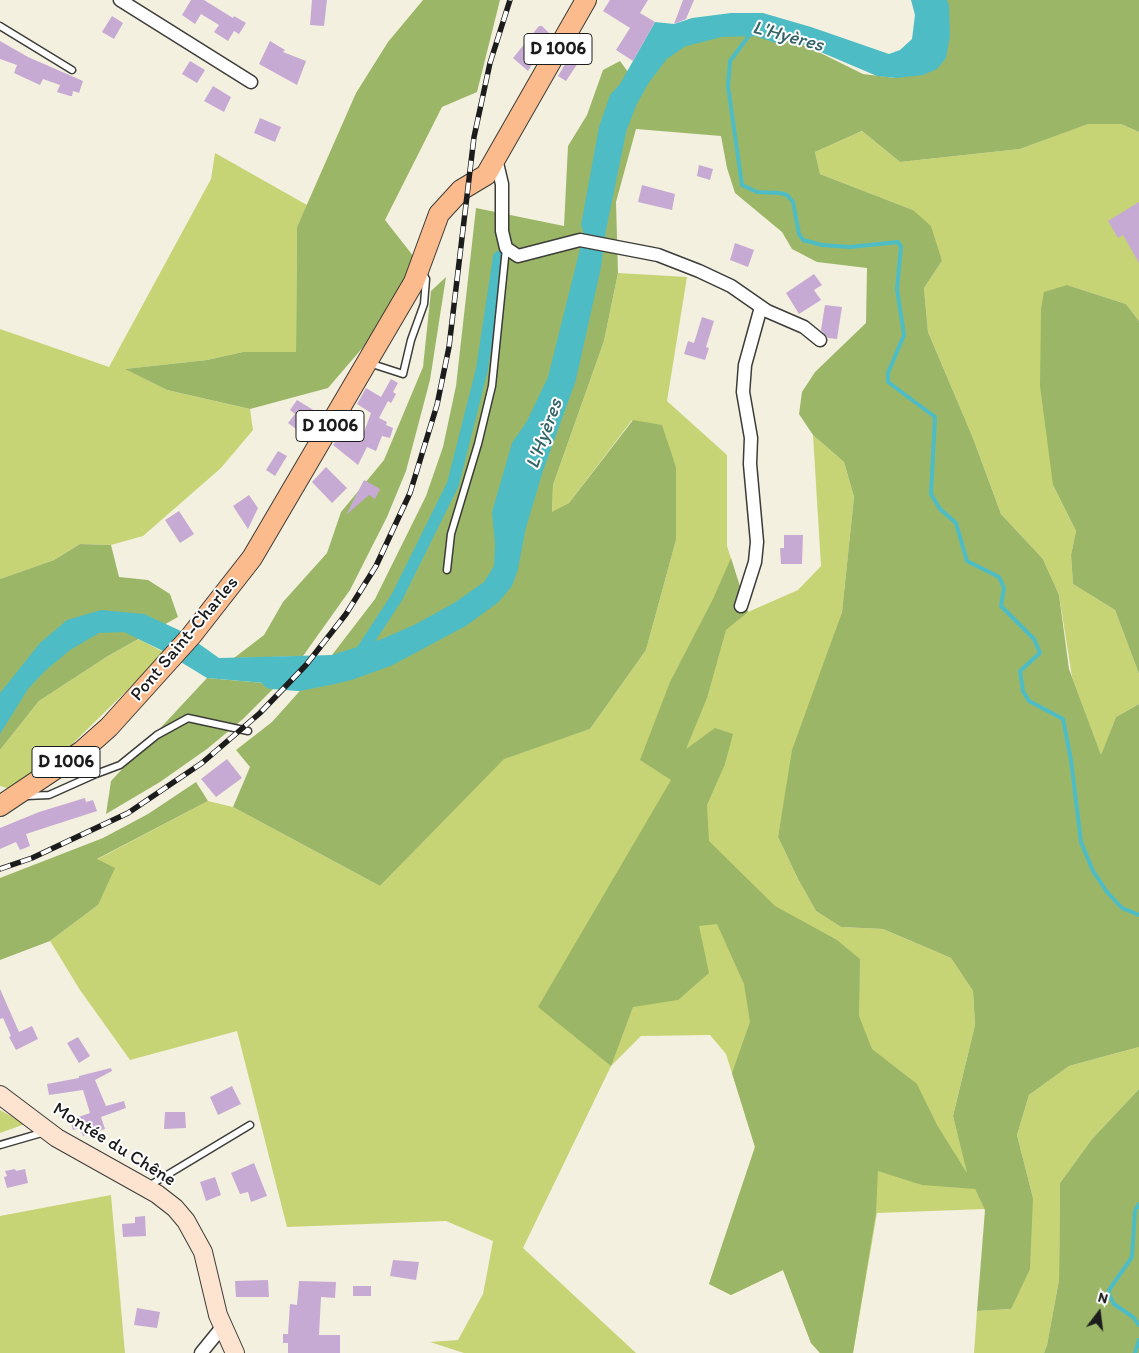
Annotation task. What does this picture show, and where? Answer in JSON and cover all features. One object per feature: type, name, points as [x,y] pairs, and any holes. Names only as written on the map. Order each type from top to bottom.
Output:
[{"type":"main road","name":"D 1006","points":[[368,363],[417,275],[439,214],[462,190],[486,175],[586,0]]},
{"type":"main road","name":"Pont Saint-Charles","points":[[82,752],[126,710],[191,636],[252,558],[368,363]]},
{"type":"main road","name":"D 1006","points":[[7,801],[82,752]]},
{"type":"street","points":[[120,0],[251,82]]},
{"type":"street","points":[[501,150],[502,231],[506,248],[518,256],[580,240],[658,255],[731,286],[761,306],[804,327],[820,340]]},
{"type":"street","points":[[742,606],[755,562],[757,542],[750,464],[751,438],[743,392],[745,366],[761,306]]},
{"type":"street","name":"Montée du Chêne","points":[[0,1095],[48,1131],[146,1188],[175,1208],[186,1221],[203,1252],[223,1326],[235,1353]]},
{"type":"street","points":[[201,1353],[223,1326]]},
{"type":"lane","points":[[0,26],[72,70]]},
{"type":"lane","points":[[447,570],[450,534],[478,444],[492,386],[506,248]]},
{"type":"lane","points":[[368,363],[404,374],[411,340],[424,304],[426,279],[417,275]]},
{"type":"lane","points":[[7,801],[49,795],[120,765],[157,735],[188,718],[248,731]]},
{"type":"lane","points":[[82,752],[96,774]]},
{"type":"lane","points":[[146,1188],[250,1125]]},
{"type":"lane","points":[[0,1145],[48,1131]]},
{"type":"green space","points":[[423,0],[500,0],[477,92],[442,107],[385,220],[414,257],[402,289],[365,345],[328,388],[250,409],[167,390],[125,369],[207,360],[243,352],[296,352],[297,227],[356,93],[388,42]]},
{"type":"green space","points":[[947,0],[1139,0],[1139,132],[1121,124],[1088,124],[1020,149],[900,162],[862,131],[815,152],[820,174],[913,210],[931,226],[942,261],[924,288],[928,332],[973,438],[1001,514],[1043,559],[1059,595],[1069,669],[1101,755],[1116,717],[1139,704],[1139,1047],[1069,1066],[1029,1095],[1017,1135],[1033,1198],[1030,1269],[1011,1309],[977,1311],[985,1210],[975,1189],[922,1185],[878,1171],[876,1213],[853,1353],[820,1353],[811,1343],[783,1270],[731,1295],[709,1284],[755,1147],[732,1073],[750,1022],[744,984],[717,924],[699,926],[709,973],[678,1000],[633,1007],[611,1066],[538,1007],[671,780],[640,760],[670,682],[713,599],[731,558],[748,612],[726,630],[707,698],[686,749],[715,728],[733,734],[725,764],[707,805],[709,841],[775,906],[837,940],[860,959],[859,1016],[872,1049],[917,1084],[937,1125],[967,1173],[953,1116],[975,1025],[973,991],[951,958],[883,929],[841,927],[816,911],[778,837],[792,750],[842,612],[854,497],[844,462],[813,435],[799,414],[802,392],[815,372],[866,323],[867,268],[817,262],[792,249],[782,232],[735,193],[727,168],[721,136],[636,129],[616,202],[618,273],[604,341],[553,485],[552,512],[569,503],[633,420],[662,425],[676,467],[676,540],[646,650],[590,729],[504,759],[380,886],[233,807],[250,767],[236,750],[272,722],[332,655],[375,599],[426,496],[443,447],[456,386],[476,208],[564,226],[568,146],[587,115],[603,70],[620,61],[636,83],[667,44],[704,29],[743,25],[794,40],[863,74],[896,78]]},
{"type":"green space","points":[[1087,124],[1121,124],[1139,132],[1139,321],[1126,304],[1067,285],[1053,485],[1076,531],[1071,555],[1073,584],[1115,610],[1139,674],[1139,704],[1116,717],[1101,756],[1072,677],[1059,595],[1043,559],[1001,514],[973,438],[928,332],[924,288],[942,261],[913,210],[820,174],[815,152],[862,131],[900,162],[1020,149]]},
{"type":"green space","points":[[215,153],[307,205],[297,227],[296,352],[243,352],[207,360],[126,369],[167,390],[250,409],[253,430],[221,468],[143,536],[111,545],[80,544],[54,560],[0,579],[0,329],[109,367],[211,179]]},
{"type":"green space","points":[[618,273],[687,277],[667,401],[727,455],[727,546],[748,612],[798,590],[821,566],[813,435],[844,462],[854,497],[842,612],[817,683],[784,803],[778,837],[816,911],[841,927],[883,929],[951,958],[973,991],[975,1025],[953,1116],[968,1175],[985,1209],[877,1213],[853,1353],[820,1353],[811,1343],[783,1270],[731,1295],[709,1284],[755,1147],[726,1054],[710,1035],[641,1036],[611,1066],[523,1248],[636,1353],[464,1353],[430,1342],[458,1340],[483,1294],[493,1241],[446,1221],[287,1227],[237,1031],[130,1060],[80,990],[50,941],[98,905],[96,860],[208,801],[233,807],[380,886],[504,758],[590,729],[646,650],[676,540],[676,467],[632,420],[569,503],[552,513],[553,485],[604,341]]},
{"type":"green space","points":[[446,277],[430,380],[406,471],[387,517],[350,590],[303,656],[234,658],[264,635],[283,602],[327,553],[341,512],[384,460],[423,367],[431,291]]},
{"type":"green space","points":[[1067,285],[1126,304],[1139,321],[1139,674],[1115,610],[1073,584],[1071,555],[1076,531],[1053,485],[1040,386],[1041,309],[1044,292]]},
{"type":"green space","points":[[80,544],[111,545],[119,577],[148,580],[170,594],[178,617],[108,656],[39,701],[0,750],[0,579],[54,560]]},
{"type":"green space","points":[[139,639],[165,653],[57,759],[10,789],[0,786],[0,750],[39,701],[108,656]]},
{"type":"green space","points":[[207,678],[264,683],[280,682],[243,719],[207,749],[160,782],[106,814],[111,781]]},
{"type":"green space","points":[[196,782],[208,801],[97,859],[115,868],[98,905],[50,941],[0,960],[0,878],[103,838],[148,814]]},
{"type":"green space","points":[[1139,1047],[1139,1089],[1092,1139],[1060,1183],[1059,1280],[1044,1353],[974,1353],[977,1311],[1011,1309],[1033,1198],[1017,1135],[1029,1095],[1069,1066]]},
{"type":"green space","points":[[1139,1089],[1139,1353],[1044,1353],[1059,1280],[1060,1183],[1092,1139]]},
{"type":"green space","points":[[0,1110],[25,1124],[0,1133]]},
{"type":"green space","points":[[111,1195],[125,1353],[0,1353],[0,1216]]},
{"type":"water","points":[[911,0],[947,0],[949,5],[950,36],[946,58],[937,69],[923,75],[896,78],[877,76],[757,25],[720,26],[681,36],[659,51],[640,76],[616,127],[595,229],[590,266],[565,378],[532,469],[507,568],[502,581],[490,594],[439,629],[386,656],[351,669],[329,674],[264,683],[207,678],[161,650],[124,632],[99,633],[70,650],[45,671],[28,689],[0,734],[0,693],[40,643],[67,620],[101,610],[144,614],[181,631],[219,658],[332,655],[382,639],[414,625],[454,603],[484,582],[494,566],[495,544],[492,512],[512,443],[527,421],[548,377],[581,245],[585,237],[581,225],[599,127],[610,95],[620,84],[655,22],[674,24],[692,18],[731,13],[763,13],[811,27],[889,54],[900,50],[912,39],[915,15]]},
{"type":"building","points":[[191,0],[204,0],[233,18],[234,16],[246,23],[239,34],[234,31],[228,41],[214,32],[219,25],[201,14],[195,24],[182,15]]},
{"type":"building","points":[[312,0],[327,0],[324,26],[310,25]]},
{"type":"building","points":[[610,0],[648,0],[640,13],[655,22],[633,61],[616,50],[630,28],[603,11]]},
{"type":"building","points":[[683,0],[694,0],[686,19],[674,24]]},
{"type":"building","points":[[112,16],[123,23],[114,39],[102,32]]},
{"type":"building","points":[[539,26],[542,26],[550,34],[528,71],[513,58]]},
{"type":"building","points":[[0,41],[28,57],[83,81],[79,93],[73,91],[72,96],[70,96],[57,92],[60,85],[43,79],[40,85],[14,73],[17,65],[0,59]]},
{"type":"building","points":[[270,41],[285,50],[283,52],[306,61],[297,85],[259,64]]},
{"type":"building","points":[[571,54],[580,60],[566,81],[558,76]]},
{"type":"building","points":[[190,61],[205,70],[197,83],[182,74]]},
{"type":"building","points":[[213,86],[231,97],[224,112],[204,101]]},
{"type":"building","points":[[260,118],[281,127],[275,142],[254,133]]},
{"type":"building","points":[[699,165],[713,169],[710,180],[697,176]]},
{"type":"building","points":[[642,185],[675,194],[672,210],[638,202]]},
{"type":"building","points":[[1139,202],[1139,263],[1123,235],[1118,238],[1108,221]]},
{"type":"building","points":[[735,243],[754,250],[748,267],[730,260]]},
{"type":"building","points":[[814,274],[822,285],[814,290],[821,300],[799,314],[786,293]]},
{"type":"building","points":[[825,305],[842,307],[837,339],[828,338],[821,330]]},
{"type":"building","points":[[702,317],[714,321],[706,347],[709,348],[705,360],[684,354],[688,341],[694,343]]},
{"type":"building","points":[[391,379],[398,383],[393,392],[396,394],[391,403],[388,401],[379,418],[387,422],[386,425],[393,428],[390,438],[382,436],[376,451],[367,447],[358,465],[333,445],[345,425],[363,435],[371,413],[357,404],[366,388],[381,397]]},
{"type":"building","points":[[297,400],[315,411],[300,432],[288,423],[295,414],[290,410]]},
{"type":"building","points":[[278,451],[287,456],[275,476],[266,470]]},
{"type":"building","points":[[326,467],[347,488],[332,503],[312,482]]},
{"type":"building","points":[[364,480],[380,489],[375,499],[369,495],[346,515]]},
{"type":"building","points":[[249,495],[258,508],[248,529],[233,506]]},
{"type":"building","points":[[179,511],[194,534],[180,543],[165,520]]},
{"type":"building","points":[[784,535],[803,535],[802,564],[781,564],[780,548],[784,548]]},
{"type":"building","points":[[227,759],[242,778],[216,797],[201,779]]},
{"type":"building","points":[[85,798],[86,802],[93,800],[97,811],[26,834],[30,846],[20,850],[16,842],[0,849],[0,828],[39,812]]},
{"type":"building","points":[[0,989],[19,1032],[32,1026],[38,1039],[16,1050],[9,1037],[11,1036],[3,1018],[0,1019]]},
{"type":"building","points":[[78,1037],[90,1056],[79,1063],[67,1043]]},
{"type":"building","points":[[111,1068],[112,1071],[95,1080],[106,1106],[124,1101],[126,1108],[101,1117],[105,1129],[83,1136],[80,1128],[73,1130],[70,1120],[90,1113],[83,1090],[49,1095],[47,1084],[79,1078],[79,1076]]},
{"type":"building","points":[[232,1086],[241,1104],[218,1115],[210,1097]]},
{"type":"building","points":[[165,1112],[185,1112],[186,1128],[164,1129]]},
{"type":"building","points":[[254,1163],[267,1196],[251,1202],[248,1192],[240,1194],[231,1173]]},
{"type":"building","points":[[15,1169],[16,1171],[25,1169],[28,1183],[7,1188],[4,1177],[7,1176],[5,1171]]},
{"type":"building","points":[[215,1177],[221,1195],[206,1201],[200,1182]]},
{"type":"building","points":[[145,1216],[146,1236],[123,1237],[122,1224],[135,1223],[135,1217]]},
{"type":"building","points":[[393,1260],[419,1262],[416,1280],[390,1276]]},
{"type":"building","points":[[268,1280],[269,1297],[236,1297],[235,1281]]},
{"type":"building","points":[[299,1281],[336,1282],[335,1298],[321,1297],[319,1335],[340,1335],[340,1353],[288,1353],[288,1343],[283,1343],[283,1334],[288,1334],[290,1304],[297,1305]]},
{"type":"building","points":[[353,1286],[371,1286],[371,1296],[353,1296]]},
{"type":"building","points":[[137,1308],[160,1312],[157,1328],[134,1325]]},
{"type":"waterway","points":[[757,25],[730,61],[728,86],[742,185],[757,192],[787,195],[793,202],[799,234],[803,240],[822,245],[850,247],[898,242],[901,247],[897,289],[904,335],[888,373],[888,382],[935,417],[931,494],[940,509],[956,523],[967,561],[999,577],[1004,588],[1001,606],[1034,639],[1040,653],[1020,671],[1023,691],[1029,701],[1063,719],[1071,760],[1081,842],[1093,871],[1107,892],[1122,908],[1139,915]]},
{"type":"waterway","name":"L'Hyères","points":[[272,678],[299,680],[350,669],[386,656],[461,616],[491,594],[502,581],[507,568],[515,526],[532,469],[565,378],[590,266],[595,229],[616,127],[627,99],[640,76],[659,51],[681,36],[720,26],[757,25],[778,32]]},
{"type":"waterway","points":[[350,669],[397,597],[453,484],[482,369],[499,257]]},
{"type":"waterway","points":[[1139,1204],[1135,1211],[1132,1257],[1109,1290],[1109,1295],[1114,1304],[1133,1317],[1139,1325]]},
{"type":"waterway","points":[[1135,1353],[1139,1340]]},
{"type":"railway","points":[[0,869],[32,858],[128,813],[202,763],[260,713],[306,665],[346,614],[376,566],[410,493],[437,405],[449,347],[474,137],[490,63],[510,0]]}]
